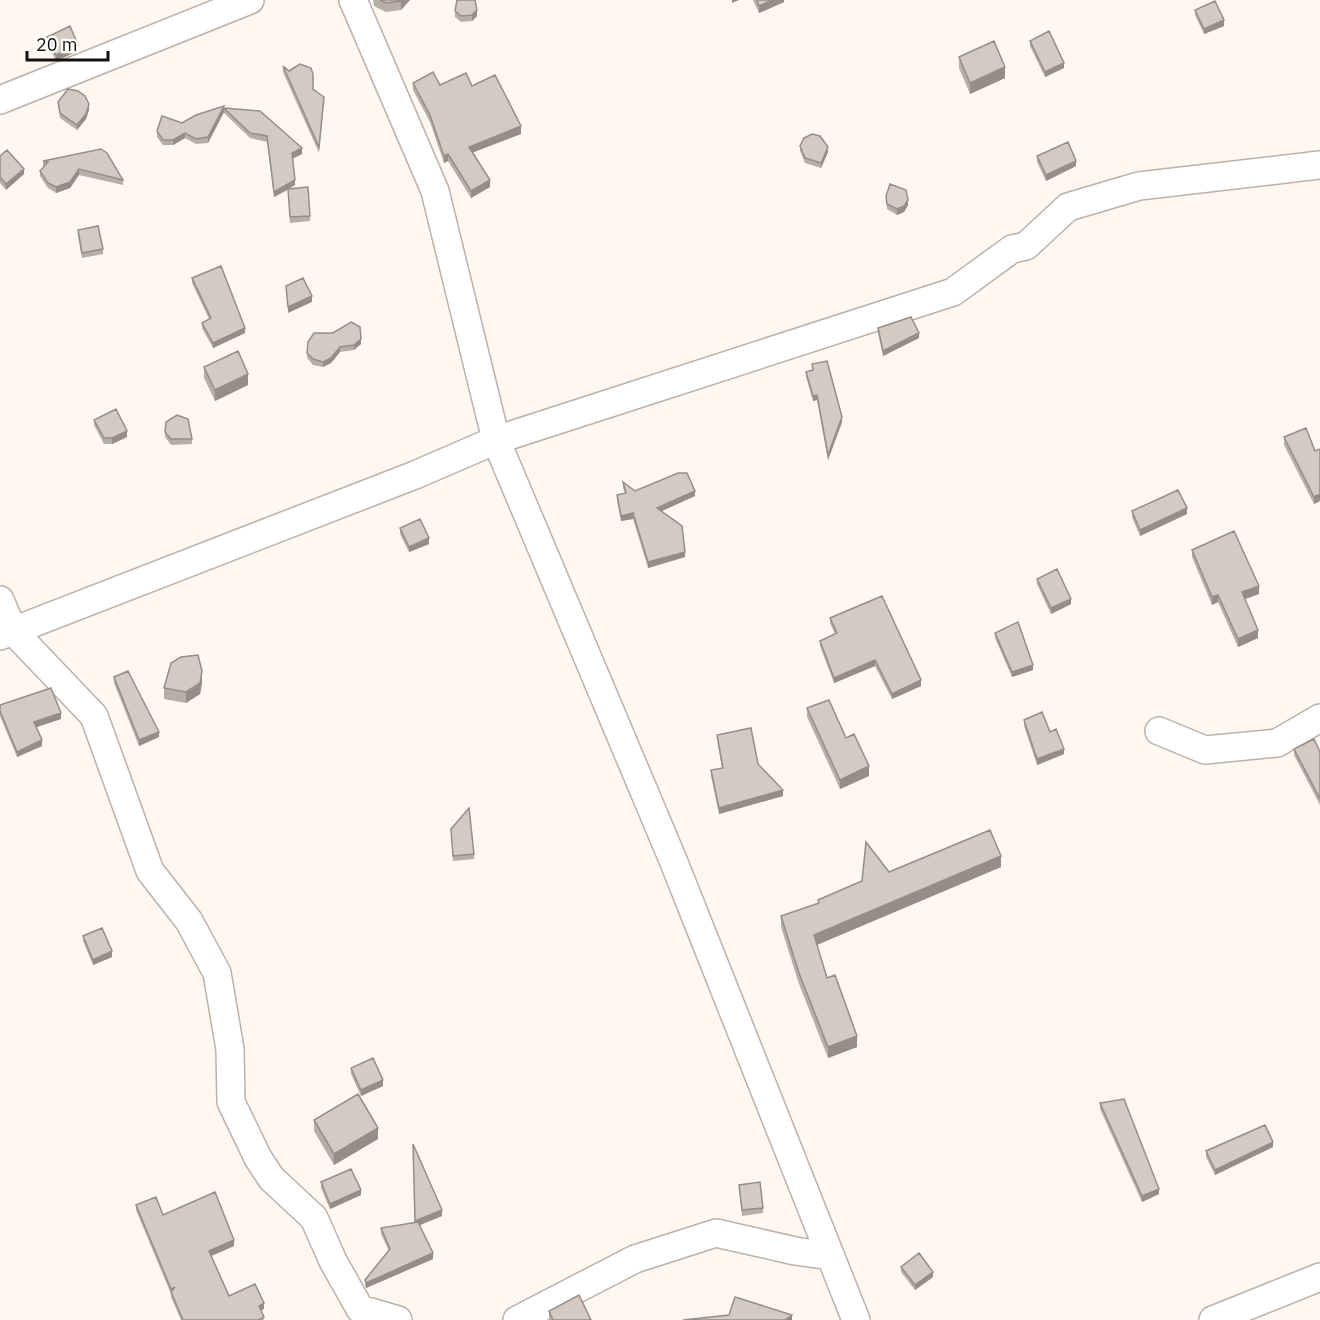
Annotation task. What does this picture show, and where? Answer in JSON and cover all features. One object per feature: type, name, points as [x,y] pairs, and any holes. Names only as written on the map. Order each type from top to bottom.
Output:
[{"type":"street","points":[[0,100],[250,0]]},
{"type":"street","points":[[353,0],[435,191],[496,440],[674,860],[856,1320]]},
{"type":"street","points":[[6,634],[415,475],[496,440],[953,292],[1012,249],[1026,246],[1068,207],[1139,186],[1320,165]]},
{"type":"street","points":[[0,600],[6,634],[93,716],[150,871],[189,921],[217,973],[230,1049],[231,1102],[258,1158],[272,1178],[314,1218],[333,1261],[360,1309],[398,1320]]},
{"type":"street","points":[[1159,731],[1205,750],[1277,744],[1320,718]]},
{"type":"street","points":[[517,1320],[635,1259],[716,1233],[831,1256]]},
{"type":"street","points":[[1213,1320],[1320,1277]]},
{"type":"building","points":[[380,0],[402,0],[386,3]]},
{"type":"building","points":[[457,0],[475,0],[477,10],[472,15],[461,16],[455,11]]},
{"type":"building","points":[[757,0],[772,0],[759,6]]},
{"type":"building","points":[[1215,1],[1224,20],[1204,29],[1195,10]]},
{"type":"building","points":[[70,26],[78,45],[56,55],[47,37]]},
{"type":"building","points":[[1049,31],[1064,63],[1045,72],[1030,41]]},
{"type":"building","points":[[994,41],[1005,67],[970,83],[959,57]]},
{"type":"building","points":[[300,64],[311,68],[313,89],[324,97],[319,147],[283,66],[289,71]]},
{"type":"building","points":[[433,72],[440,85],[466,73],[472,86],[495,75],[521,126],[469,147],[490,180],[471,191],[448,154],[444,156],[430,115],[413,83]]},
{"type":"building","points":[[68,89],[78,91],[85,96],[89,104],[86,114],[77,125],[60,113],[58,102]]},
{"type":"building","points":[[224,106],[208,137],[196,139],[185,133],[173,140],[163,140],[157,131],[162,116],[182,123],[196,115]]},
{"type":"building","points":[[224,108],[260,111],[302,148],[292,153],[295,180],[274,192],[267,136],[250,133]]},
{"type":"building","points":[[812,134],[820,136],[828,147],[821,163],[805,158],[800,146],[804,138]]},
{"type":"building","points":[[1068,142],[1076,161],[1046,175],[1037,156]]},
{"type":"building","points":[[101,149],[107,153],[123,180],[79,169],[70,182],[56,187],[48,183],[40,171],[48,162],[43,161]]},
{"type":"building","points":[[7,150],[24,169],[6,184],[0,177],[0,156]]},
{"type":"building","points":[[890,184],[906,190],[908,200],[904,206],[897,209],[887,204],[886,196]]},
{"type":"building","points":[[308,187],[310,216],[290,217],[288,189]]},
{"type":"building","points":[[98,226],[103,249],[82,253],[78,230]]},
{"type":"building","points":[[221,266],[245,328],[213,343],[202,323],[211,318],[192,278]]},
{"type":"building","points":[[303,278],[312,296],[288,307],[286,286]]},
{"type":"building","points":[[911,317],[919,333],[883,351],[878,328]]},
{"type":"building","points":[[351,322],[360,327],[361,339],[354,345],[340,347],[331,358],[323,362],[313,359],[307,353],[308,342],[314,333],[333,333]]},
{"type":"building","points":[[238,351],[248,374],[215,390],[204,367]]},
{"type":"building","points":[[827,361],[842,417],[828,455],[817,395],[813,396],[806,372],[813,370],[812,364]]},
{"type":"building","points":[[116,409],[127,431],[112,438],[104,438],[94,420]]},
{"type":"building","points":[[177,415],[188,419],[192,439],[171,439],[165,432],[166,422]]},
{"type":"building","points":[[1306,428],[1315,451],[1320,449],[1320,494],[1314,497],[1284,437]]},
{"type":"building","points":[[678,473],[687,473],[695,491],[657,508],[682,526],[685,552],[648,562],[633,513],[621,516],[617,495],[626,493],[623,482],[635,491]]},
{"type":"building","points":[[1178,490],[1187,508],[1140,530],[1132,511]]},
{"type":"building","points":[[420,519],[429,538],[409,547],[400,528]]},
{"type":"building","points":[[1234,531],[1259,586],[1242,592],[1258,630],[1238,639],[1218,595],[1212,597],[1192,550]]},
{"type":"building","points":[[1057,569],[1071,599],[1051,608],[1037,579]]},
{"type":"building","points":[[882,596],[921,680],[892,694],[875,660],[834,678],[820,641],[837,633],[830,618]]},
{"type":"building","points":[[1018,622],[1033,665],[1012,672],[995,633]]},
{"type":"building","points":[[198,655],[202,671],[200,683],[186,692],[164,688],[171,663],[181,657]]},
{"type":"building","points":[[128,671],[159,732],[139,740],[114,677]]},
{"type":"building","points":[[51,688],[61,713],[34,722],[42,740],[17,752],[0,711],[0,705]]},
{"type":"building","points":[[829,700],[846,738],[854,734],[869,766],[840,780],[807,708]]},
{"type":"building","points":[[1042,712],[1050,732],[1056,729],[1064,749],[1037,759],[1024,720]]},
{"type":"building","points":[[751,728],[758,764],[783,790],[719,808],[711,770],[723,768],[717,735]]},
{"type":"building","points":[[1314,739],[1320,752],[1320,799],[1294,749]]},
{"type":"building","points":[[469,808],[474,854],[453,856],[451,829]]},
{"type":"building","points":[[990,830],[1001,856],[814,935],[827,978],[835,975],[857,1036],[828,1047],[799,973],[781,916],[819,903],[818,900],[862,881],[866,842],[889,872]]},
{"type":"building","points":[[102,928],[112,951],[93,960],[83,936]]},
{"type":"building","points":[[373,1058],[383,1080],[361,1090],[351,1068]]},
{"type":"building","points":[[358,1094],[378,1128],[334,1154],[314,1120]]},
{"type":"building","points":[[1124,1099],[1159,1189],[1142,1196],[1100,1103]]},
{"type":"building","points":[[1265,1125],[1273,1142],[1215,1170],[1206,1151]]},
{"type":"building","points":[[413,1144],[442,1210],[415,1221]]},
{"type":"building","points":[[351,1169],[361,1190],[330,1204],[321,1182]]},
{"type":"building","points":[[760,1182],[763,1208],[742,1210],[739,1185]]},
{"type":"building","points":[[215,1192],[234,1240],[209,1251],[229,1296],[255,1284],[264,1303],[259,1306],[264,1317],[259,1320],[183,1320],[171,1292],[175,1287],[171,1289],[136,1205],[156,1197],[163,1215]]},
{"type":"building","points":[[418,1222],[433,1253],[366,1283],[365,1280],[390,1249],[381,1228]]},
{"type":"building","points":[[919,1253],[933,1272],[915,1285],[901,1267]]},
{"type":"building","points":[[579,1295],[591,1320],[553,1320],[549,1311]]},
{"type":"building","points":[[735,1297],[792,1315],[785,1320],[683,1320],[729,1315]]}]
